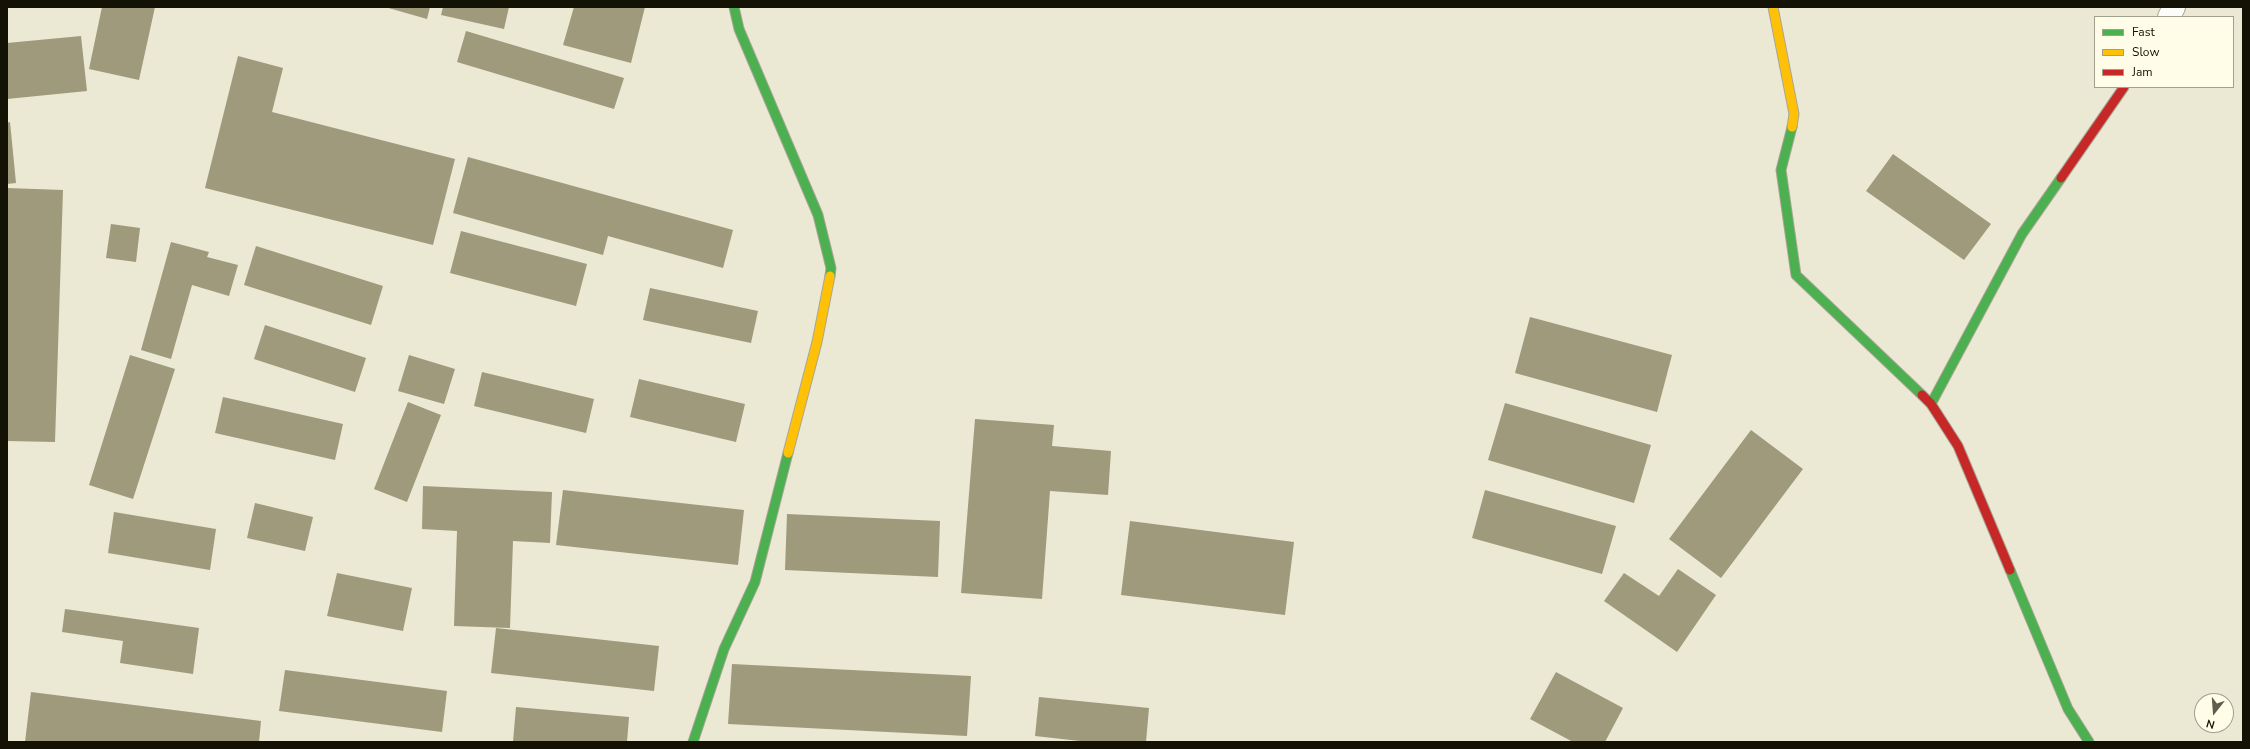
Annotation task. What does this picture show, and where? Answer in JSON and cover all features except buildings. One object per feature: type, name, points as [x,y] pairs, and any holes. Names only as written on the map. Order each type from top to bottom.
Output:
[{"type":"street","points":[[693,742],[724,650],[755,582],[817,342],[831,268],[818,215],[739,29],[734,7]]},
{"type":"street","points":[[1773,7],[1794,114],[1781,170],[1796,275],[1931,404],[1958,446],[2068,709],[2089,742]]},
{"type":"street","points":[[2169,16],[2174,7]]},
{"type":"street","points":[[1931,404],[2022,234],[2123,88]]},
{"type":"traffic: fast","points":[[734,7],[739,29],[818,215],[831,268],[830,276]]},
{"type":"traffic: fast","points":[[1792,127],[1781,170],[1796,275],[1922,395]]},
{"type":"traffic: fast","points":[[1931,404],[2022,234],[2061,178]]},
{"type":"traffic: fast","points":[[693,742],[724,649],[755,582],[788,453]]},
{"type":"traffic: fast","points":[[2010,570],[2068,709],[2089,742]]},
{"type":"traffic: slow","points":[[1773,7],[1794,114],[1792,127]]},
{"type":"traffic: slow","points":[[788,453],[817,342],[830,276]]},
{"type":"traffic: jam","points":[[2061,178],[2123,88]]},
{"type":"traffic: jam","points":[[1922,395],[1931,404],[1958,446],[2010,570]]}]
